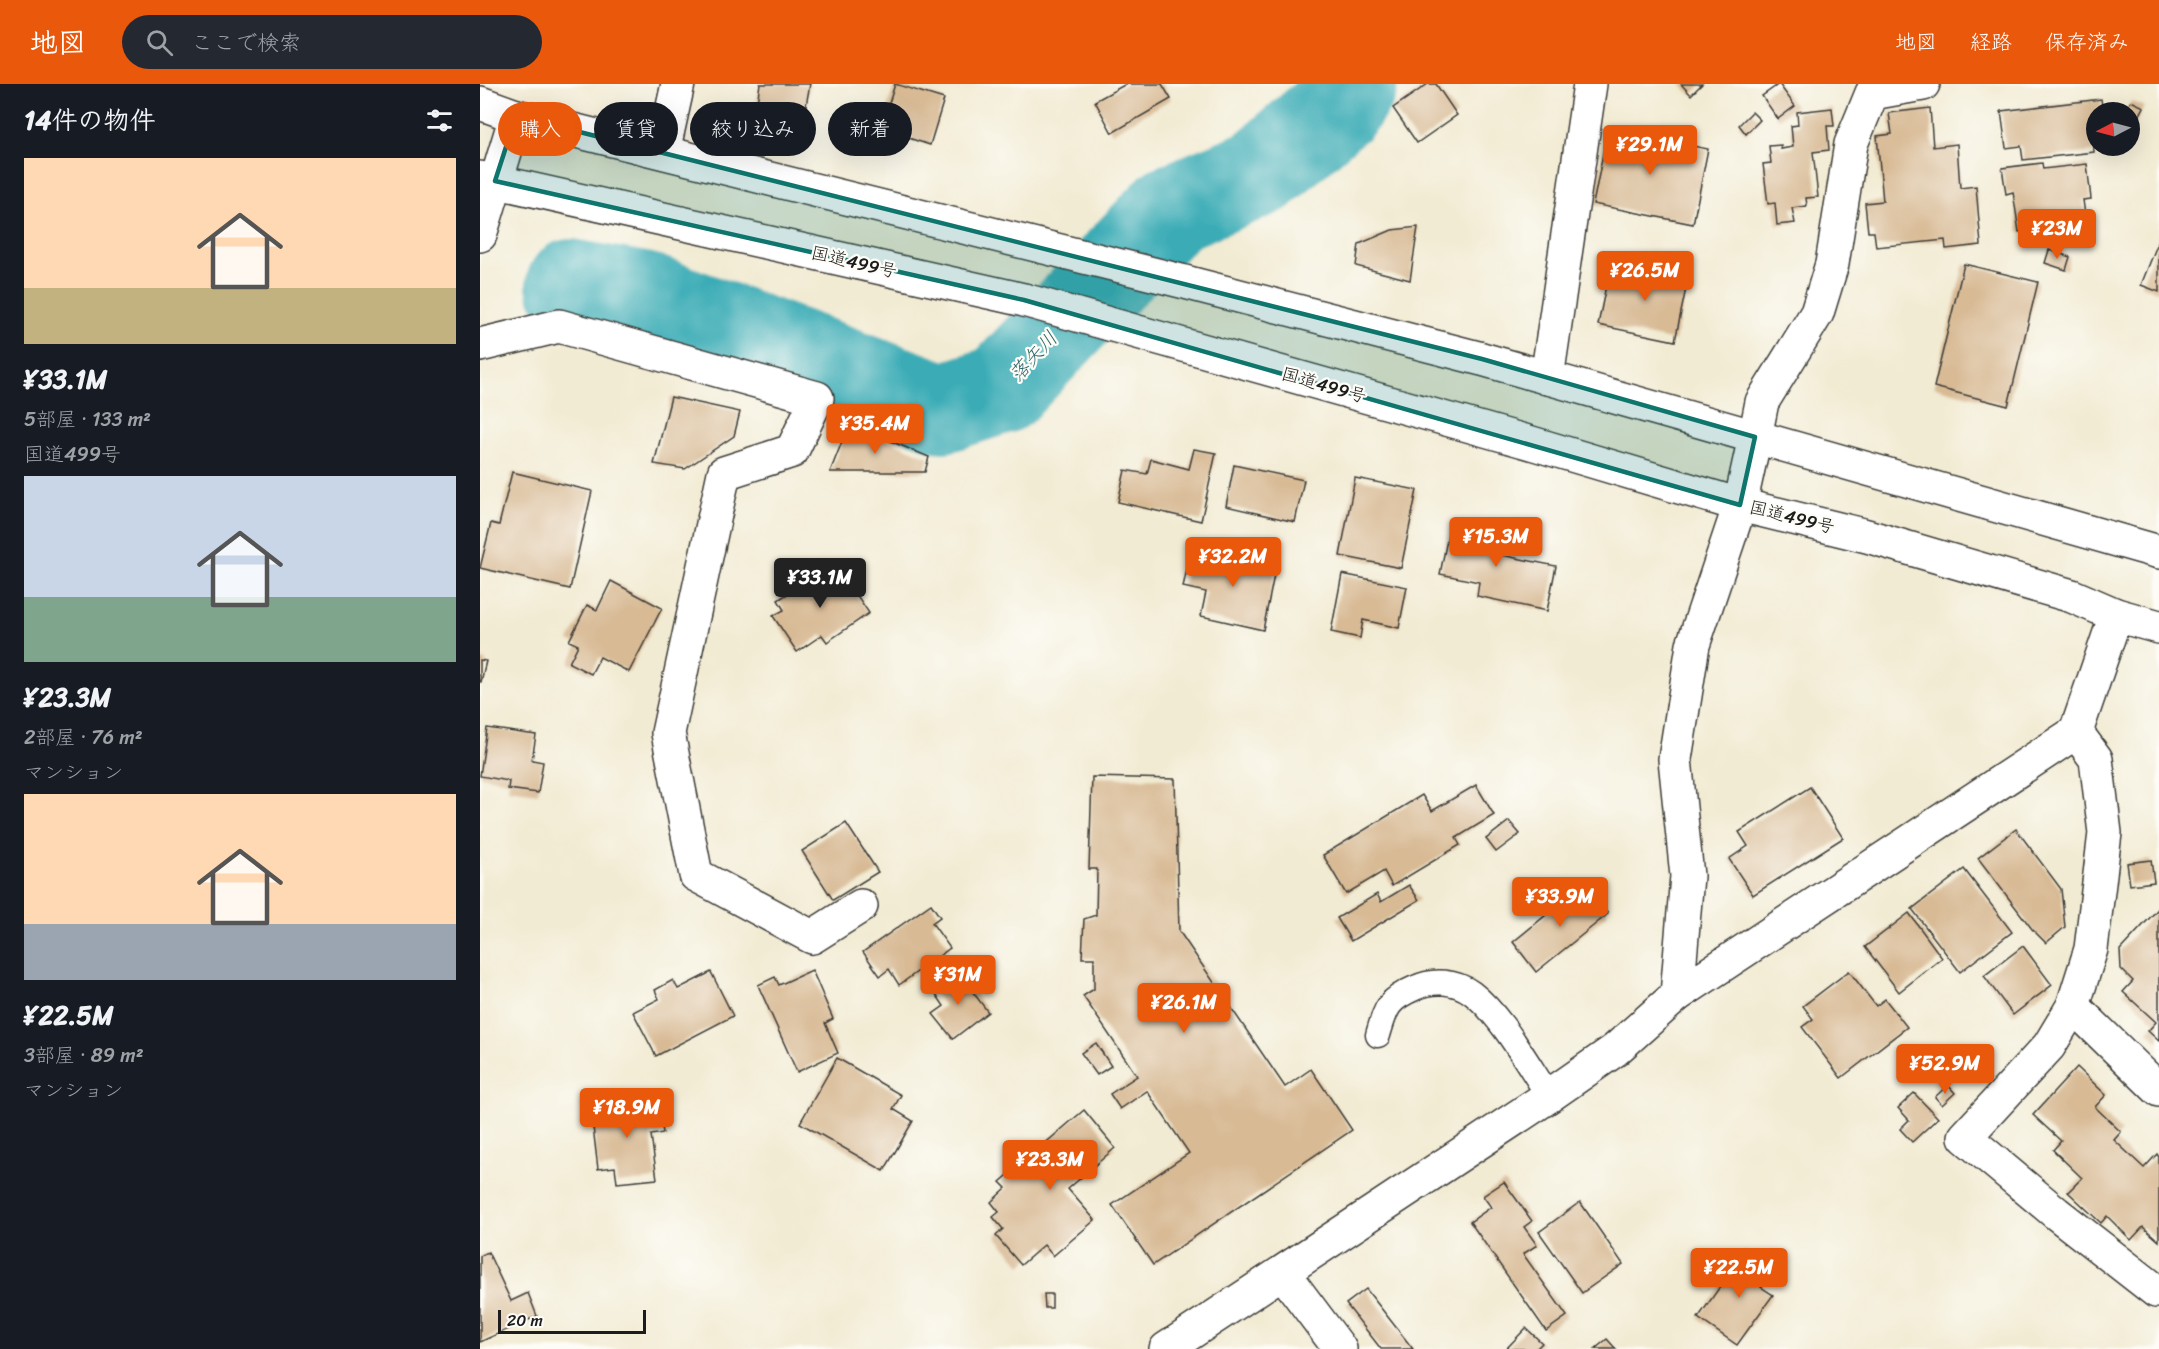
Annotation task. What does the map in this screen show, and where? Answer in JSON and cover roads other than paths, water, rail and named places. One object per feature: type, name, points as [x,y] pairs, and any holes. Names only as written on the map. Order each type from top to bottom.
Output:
[{"type":"main road","points":[[674,102],[678,84]]},
{"type":"main road","points":[[1547,378],[1590,84]]},
{"type":"main road","points":[[1677,995],[1687,876],[1675,759],[1693,645],[1740,505],[1762,402],[1817,313],[1832,264],[1851,144],[1872,93],[1923,84]]},
{"type":"main road","points":[[480,103],[498,110]]},
{"type":"main road","points":[[480,235],[488,179],[498,156]]},
{"type":"main road","points":[[678,156],[1482,358],[2159,552]]},
{"type":"main road","name":"国道499号","points":[[488,179],[1024,300],[1528,442],[1740,505],[1879,539],[2072,596],[2116,615],[2159,627]]},
{"type":"main road","points":[[480,345],[559,326],[817,398],[792,451],[724,473],[668,734],[696,875],[812,937],[861,906]]},
{"type":"main road","points":[[1166,1349],[1549,1096],[1615,1050],[1677,995],[2076,732],[2116,615]]},
{"type":"main road","points":[[2076,732],[2096,759],[2104,832],[2091,949],[2073,1006],[2049,1046],[1965,1137],[2056,1213],[2156,1291]]},
{"type":"main road","points":[[2073,1006],[2159,1090]]},
{"type":"main road","points":[[1283,1273],[1340,1349]]},
{"type":"lane","points":[[1377,1035],[1387,1006],[1402,993],[1422,984],[1443,981],[1471,992],[1502,1024],[1549,1096]]},
{"type":"waterway","name":"落矢川","points":[[571,284],[644,297],[943,408],[1002,389],[1171,209],[1261,172],[1340,103],[1353,84]]}]
